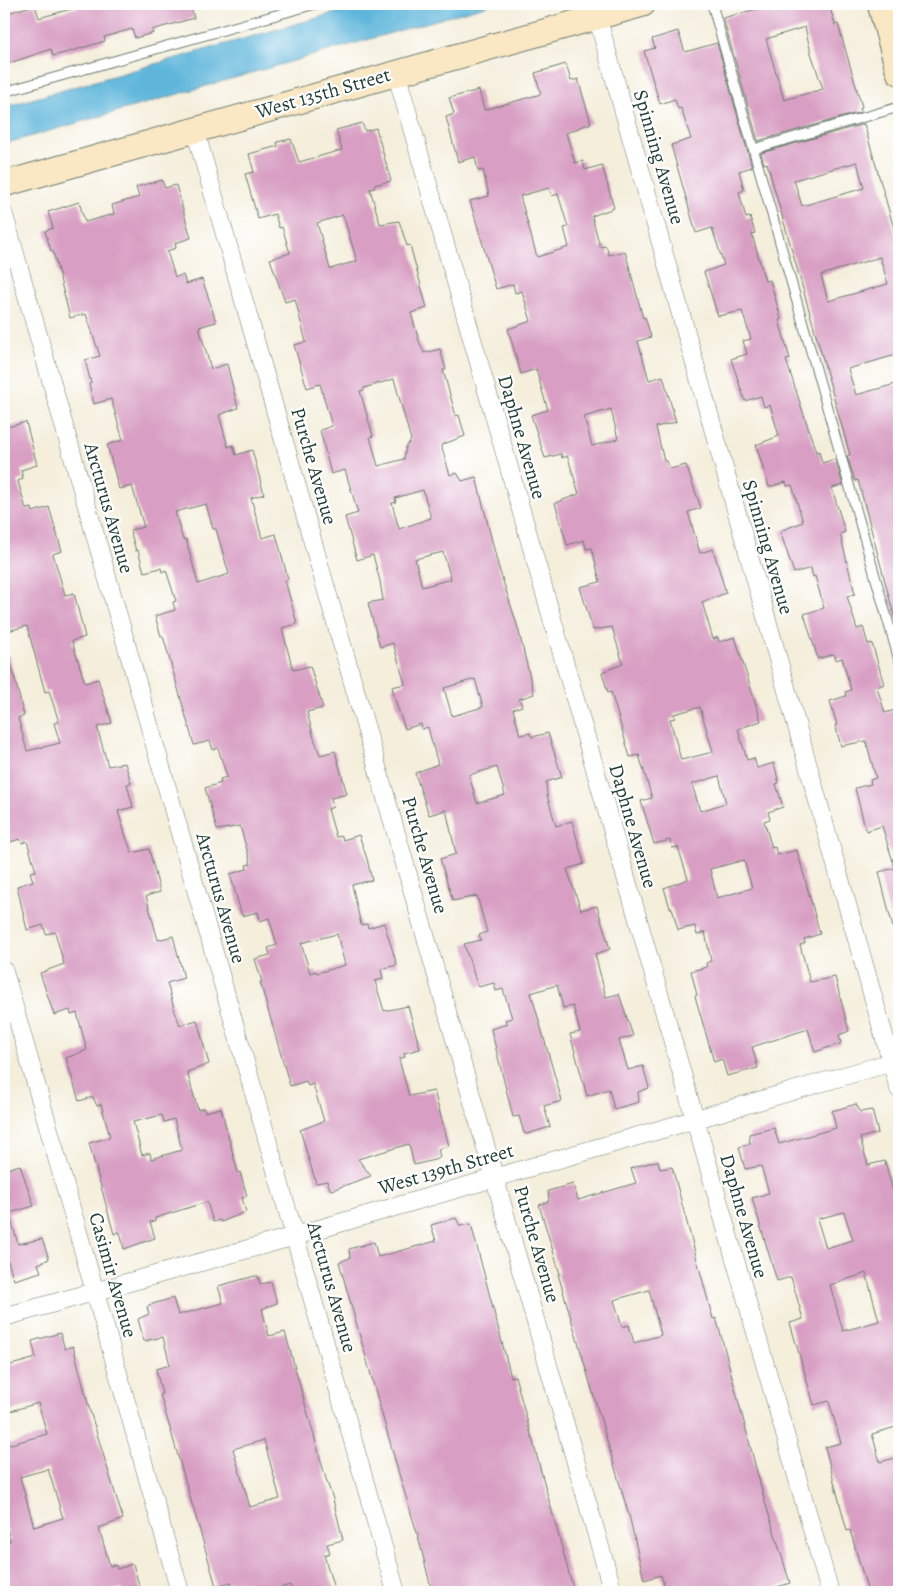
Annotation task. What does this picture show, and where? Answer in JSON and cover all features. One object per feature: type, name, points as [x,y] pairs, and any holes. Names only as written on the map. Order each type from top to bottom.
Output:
[{"type":"street","name":"West 135th Street","points":[[4,184],[642,4]]},
{"type":"street","points":[[880,4],[899,72]]},
{"type":"street","name":"Spinning Avenue","points":[[597,16],[895,1061],[899,1089]]},
{"type":"street","name":"Daphne Avenue","points":[[396,72],[830,1592]]},
{"type":"street","name":"Purche Avenue","points":[[195,130],[496,1177],[613,1592]]},
{"type":"street","name":"Arcturus Avenue","points":[[4,215],[396,1592]]},
{"type":"street","name":"Casimir Avenue","points":[[4,971],[180,1592]]},
{"type":"street","name":"West 139th Street","points":[[4,1317],[295,1236],[895,1061]]},
{"type":"lane","points":[[4,92],[315,4]]},
{"type":"lane","points":[[712,4],[899,660]]},
{"type":"lane","points":[[754,149],[899,107]]},
{"type":"water","points":[[366,4],[492,4],[4,144],[4,107]]},
{"type":"building","points":[[77,4],[190,4],[194,18],[152,30],[153,33],[135,38],[132,29],[104,37],[105,41],[72,51],[53,56],[51,49],[4,65],[4,14],[35,5],[39,18],[78,7]]},
{"type":"building","points":[[775,4],[829,4],[835,25],[838,24],[862,107],[860,108],[861,112],[758,141],[723,18]],"holes":[[[805,27],[823,89],[784,100],[766,39]]]},
{"type":"building","points":[[678,31],[685,52],[717,43],[752,167],[739,171],[744,190],[739,192],[746,218],[750,217],[755,233],[752,234],[765,281],[770,280],[781,319],[779,320],[790,359],[786,360],[816,452],[819,451],[822,463],[835,459],[843,485],[832,488],[845,532],[840,534],[855,594],[847,596],[857,629],[863,627],[868,644],[872,643],[884,684],[877,687],[885,713],[895,710],[899,726],[899,933],[894,932],[879,872],[895,868],[882,826],[866,831],[855,788],[871,784],[870,780],[876,778],[866,741],[841,746],[830,701],[846,696],[845,692],[851,690],[842,658],[836,660],[834,654],[818,659],[804,614],[824,608],[815,576],[813,577],[811,568],[794,573],[780,531],[803,522],[792,485],[787,486],[786,482],[769,487],[756,445],[779,436],[770,405],[764,407],[761,396],[745,401],[731,359],[747,354],[743,341],[751,339],[742,311],[718,316],[704,272],[724,265],[712,228],[696,233],[671,145],[691,139],[681,108],[678,109],[675,99],[660,104],[644,51],[655,48],[652,39]]},
{"type":"building","points":[[566,64],[571,81],[578,79],[591,123],[566,133],[575,163],[583,161],[585,170],[602,165],[614,208],[592,216],[600,247],[606,246],[609,255],[625,251],[643,318],[645,317],[651,337],[638,341],[649,380],[663,376],[676,422],[656,427],[664,461],[667,461],[670,469],[686,465],[701,508],[688,512],[700,553],[713,549],[726,593],[702,602],[713,639],[718,637],[719,642],[735,637],[761,721],[738,729],[747,760],[754,758],[757,768],[774,763],[779,783],[776,784],[783,807],[768,812],[770,819],[764,821],[772,848],[775,847],[777,855],[797,850],[820,934],[804,939],[805,943],[800,945],[810,982],[835,977],[849,1031],[839,1035],[841,1043],[815,1052],[808,1029],[752,1047],[758,1068],[727,1076],[722,1059],[714,1062],[695,996],[697,995],[691,971],[707,967],[706,963],[711,961],[705,932],[697,935],[695,926],[678,930],[672,908],[670,908],[664,888],[688,879],[678,847],[672,848],[670,840],[654,844],[641,801],[652,798],[639,755],[630,757],[611,692],[608,693],[602,672],[623,664],[612,627],[593,630],[580,587],[600,582],[592,548],[586,549],[584,540],[567,545],[555,503],[579,494],[567,456],[562,458],[561,454],[545,458],[531,415],[548,410],[536,369],[521,374],[508,329],[531,321],[522,291],[515,293],[513,284],[496,289],[470,201],[489,196],[483,170],[478,171],[475,157],[458,162],[446,117],[454,114],[449,98],[479,90],[484,110],[541,94],[535,73]],"holes":[[[549,188],[552,196],[558,194],[568,227],[564,228],[569,247],[537,257],[520,196]],[[611,409],[618,439],[592,446],[584,417]],[[700,707],[713,752],[681,760],[670,719],[675,718],[674,714]],[[719,776],[726,803],[700,811],[692,784]],[[744,860],[752,888],[717,898],[710,869]]]},
{"type":"building","points":[[362,123],[365,131],[376,128],[391,181],[374,185],[375,188],[370,189],[380,224],[399,221],[407,246],[410,245],[427,308],[411,313],[419,341],[424,353],[440,349],[446,370],[443,370],[456,416],[459,415],[465,436],[441,445],[450,475],[457,473],[462,481],[476,477],[498,565],[518,628],[534,694],[519,699],[522,706],[513,709],[520,735],[530,733],[532,737],[548,733],[562,777],[546,782],[547,795],[556,826],[572,821],[584,864],[567,869],[581,910],[597,906],[610,949],[595,954],[606,997],[619,994],[633,1036],[619,1040],[628,1070],[643,1066],[649,1088],[638,1092],[639,1102],[614,1109],[609,1089],[587,1096],[570,1034],[580,1032],[573,1006],[563,1008],[557,985],[531,993],[562,1101],[544,1106],[550,1127],[527,1134],[524,1133],[519,1116],[513,1117],[491,1029],[507,1024],[505,1020],[512,1018],[503,989],[496,991],[494,983],[478,987],[464,944],[481,940],[479,935],[487,932],[477,896],[453,901],[440,859],[456,854],[446,810],[429,815],[415,773],[438,764],[428,727],[422,729],[421,724],[405,729],[397,706],[392,687],[405,684],[393,643],[380,647],[368,603],[383,600],[373,555],[357,560],[345,517],[358,513],[345,470],[331,474],[320,430],[332,426],[320,384],[307,388],[294,345],[306,342],[295,299],[285,302],[270,259],[290,253],[282,227],[279,228],[275,214],[258,219],[245,174],[254,172],[249,154],[278,146],[277,142],[291,139],[299,162],[342,150],[336,130]],"holes":[[[343,215],[357,261],[330,269],[317,223]],[[394,379],[411,440],[406,447],[404,459],[378,466],[370,437],[373,436],[360,391],[364,390],[364,388]],[[423,490],[431,518],[399,529],[392,503],[396,502],[395,498]],[[443,552],[451,579],[422,587],[415,559]],[[475,679],[483,707],[452,716],[444,688]],[[497,767],[505,795],[477,803],[469,775]]]},
{"type":"building","points":[[864,124],[899,246],[899,354],[848,369],[856,395],[899,383],[899,619],[895,619],[858,480],[855,481],[847,456],[850,455],[767,163],[764,164],[761,153]],"holes":[[[857,162],[864,188],[802,206],[794,180]],[[880,257],[888,284],[828,301],[821,275]]]},
{"type":"building","points":[[162,180],[165,188],[176,185],[191,238],[175,243],[176,248],[167,251],[175,277],[183,275],[186,284],[202,279],[210,302],[216,322],[199,327],[211,369],[227,364],[238,408],[219,415],[228,447],[233,445],[236,455],[252,450],[264,494],[251,498],[262,538],[276,534],[288,579],[285,580],[297,624],[282,628],[293,670],[310,666],[323,708],[307,712],[314,738],[320,755],[335,751],[347,794],[331,798],[333,807],[328,809],[336,837],[342,836],[343,840],[359,835],[372,880],[352,885],[361,925],[367,924],[368,928],[384,923],[397,965],[381,969],[383,979],[375,981],[384,1011],[408,1006],[420,1049],[404,1053],[405,1057],[399,1059],[409,1096],[434,1091],[449,1146],[438,1149],[440,1157],[438,1159],[414,1165],[409,1144],[358,1159],[371,1176],[332,1190],[327,1181],[316,1183],[300,1130],[324,1121],[313,1084],[308,1086],[306,1081],[290,1086],[260,982],[262,982],[255,959],[270,955],[268,948],[277,945],[269,918],[260,921],[258,912],[242,916],[230,874],[247,869],[246,865],[251,864],[240,826],[217,830],[205,788],[221,783],[220,779],[227,777],[218,748],[213,750],[210,741],[194,745],[163,636],[161,636],[155,616],[175,610],[173,602],[176,601],[166,570],[162,572],[161,568],[144,572],[138,550],[136,551],[130,530],[144,527],[132,486],[119,489],[107,445],[123,440],[111,399],[94,404],[89,384],[91,383],[85,360],[100,356],[86,314],[70,318],[53,251],[51,251],[45,231],[53,228],[48,212],[79,202],[85,222],[114,214],[112,205],[139,197],[136,187]],"holes":[[[206,504],[213,529],[216,529],[229,574],[198,584],[186,539],[183,540],[175,512]],[[337,934],[345,965],[317,973],[316,971],[310,973],[301,943]]]},
{"type":"building","points":[[26,422],[37,465],[21,470],[23,479],[18,481],[26,509],[32,508],[33,512],[49,507],[62,551],[53,554],[65,595],[74,593],[85,637],[72,641],[85,683],[98,679],[112,723],[97,727],[108,766],[125,763],[131,783],[127,784],[133,807],[118,811],[132,853],[149,849],[160,892],[146,896],[158,940],[173,936],[184,978],[167,983],[175,1012],[180,1025],[197,1020],[209,1064],[187,1072],[198,1110],[204,1108],[205,1112],[221,1108],[238,1173],[240,1172],[247,1196],[242,1198],[246,1212],[221,1222],[220,1220],[213,1222],[207,1202],[155,1218],[155,1221],[150,1222],[155,1238],[124,1249],[120,1232],[114,1234],[89,1143],[110,1137],[101,1104],[97,1106],[93,1097],[79,1101],[66,1058],[87,1050],[77,1013],[71,1015],[70,1010],[54,1015],[40,973],[64,964],[55,932],[46,934],[43,925],[27,930],[17,886],[33,881],[30,872],[36,871],[27,841],[22,843],[20,839],[4,844],[4,656],[9,655],[24,716],[18,718],[27,751],[60,743],[54,723],[59,722],[49,691],[45,692],[27,626],[4,632],[4,428]],"holes":[[[162,1115],[164,1122],[174,1119],[182,1150],[151,1159],[150,1153],[142,1155],[133,1122]]]},
{"type":"building","points":[[856,1104],[860,1112],[872,1110],[878,1133],[860,1138],[868,1165],[885,1161],[896,1202],[899,1202],[899,1426],[872,1434],[880,1462],[899,1457],[899,1592],[868,1592],[850,1530],[847,1531],[825,1447],[841,1443],[829,1401],[814,1405],[790,1323],[803,1319],[791,1277],[777,1281],[752,1198],[769,1193],[761,1166],[745,1169],[739,1147],[750,1144],[749,1134],[774,1128],[779,1144],[836,1128],[832,1111]],"holes":[[[844,1212],[853,1240],[826,1248],[817,1219]],[[866,1273],[879,1321],[843,1331],[830,1285]]]},
{"type":"building","points":[[656,1161],[658,1161],[660,1169],[672,1167],[713,1319],[716,1318],[765,1502],[790,1583],[774,1588],[775,1592],[666,1592],[661,1575],[644,1580],[630,1519],[539,1205],[549,1201],[548,1191],[573,1184],[578,1200],[636,1183],[631,1168]],"holes":[[[649,1290],[661,1335],[634,1343],[629,1325],[622,1327],[614,1300]]]},
{"type":"building","points":[[20,1165],[34,1206],[9,1213],[18,1244],[42,1239],[49,1259],[38,1264],[41,1272],[14,1280],[8,1261],[4,1262],[4,1170]]},
{"type":"building","points":[[456,1218],[460,1226],[471,1224],[511,1377],[515,1376],[574,1592],[432,1592],[418,1536],[339,1262],[350,1258],[349,1249],[374,1242],[378,1257],[436,1241],[431,1225]]},
{"type":"building","points":[[255,1276],[258,1276],[260,1284],[271,1282],[277,1303],[262,1309],[269,1336],[285,1332],[343,1540],[327,1544],[330,1553],[324,1555],[335,1592],[292,1592],[290,1585],[266,1592],[234,1592],[231,1582],[216,1586],[160,1394],[162,1394],[156,1369],[170,1365],[163,1337],[144,1341],[138,1319],[149,1314],[147,1307],[149,1305],[173,1298],[178,1315],[223,1303],[218,1286]],"holes":[[[264,1440],[280,1499],[250,1507],[233,1449]]]},
{"type":"building","points":[[60,1333],[65,1349],[73,1346],[90,1411],[123,1519],[99,1528],[110,1566],[116,1565],[117,1569],[133,1564],[141,1592],[123,1592],[122,1588],[107,1592],[4,1592],[4,1543],[10,1541],[4,1518],[4,1446],[47,1434],[38,1403],[4,1413],[4,1367],[36,1358],[32,1341]],"holes":[[[48,1469],[63,1518],[34,1527],[20,1477]]]}]
